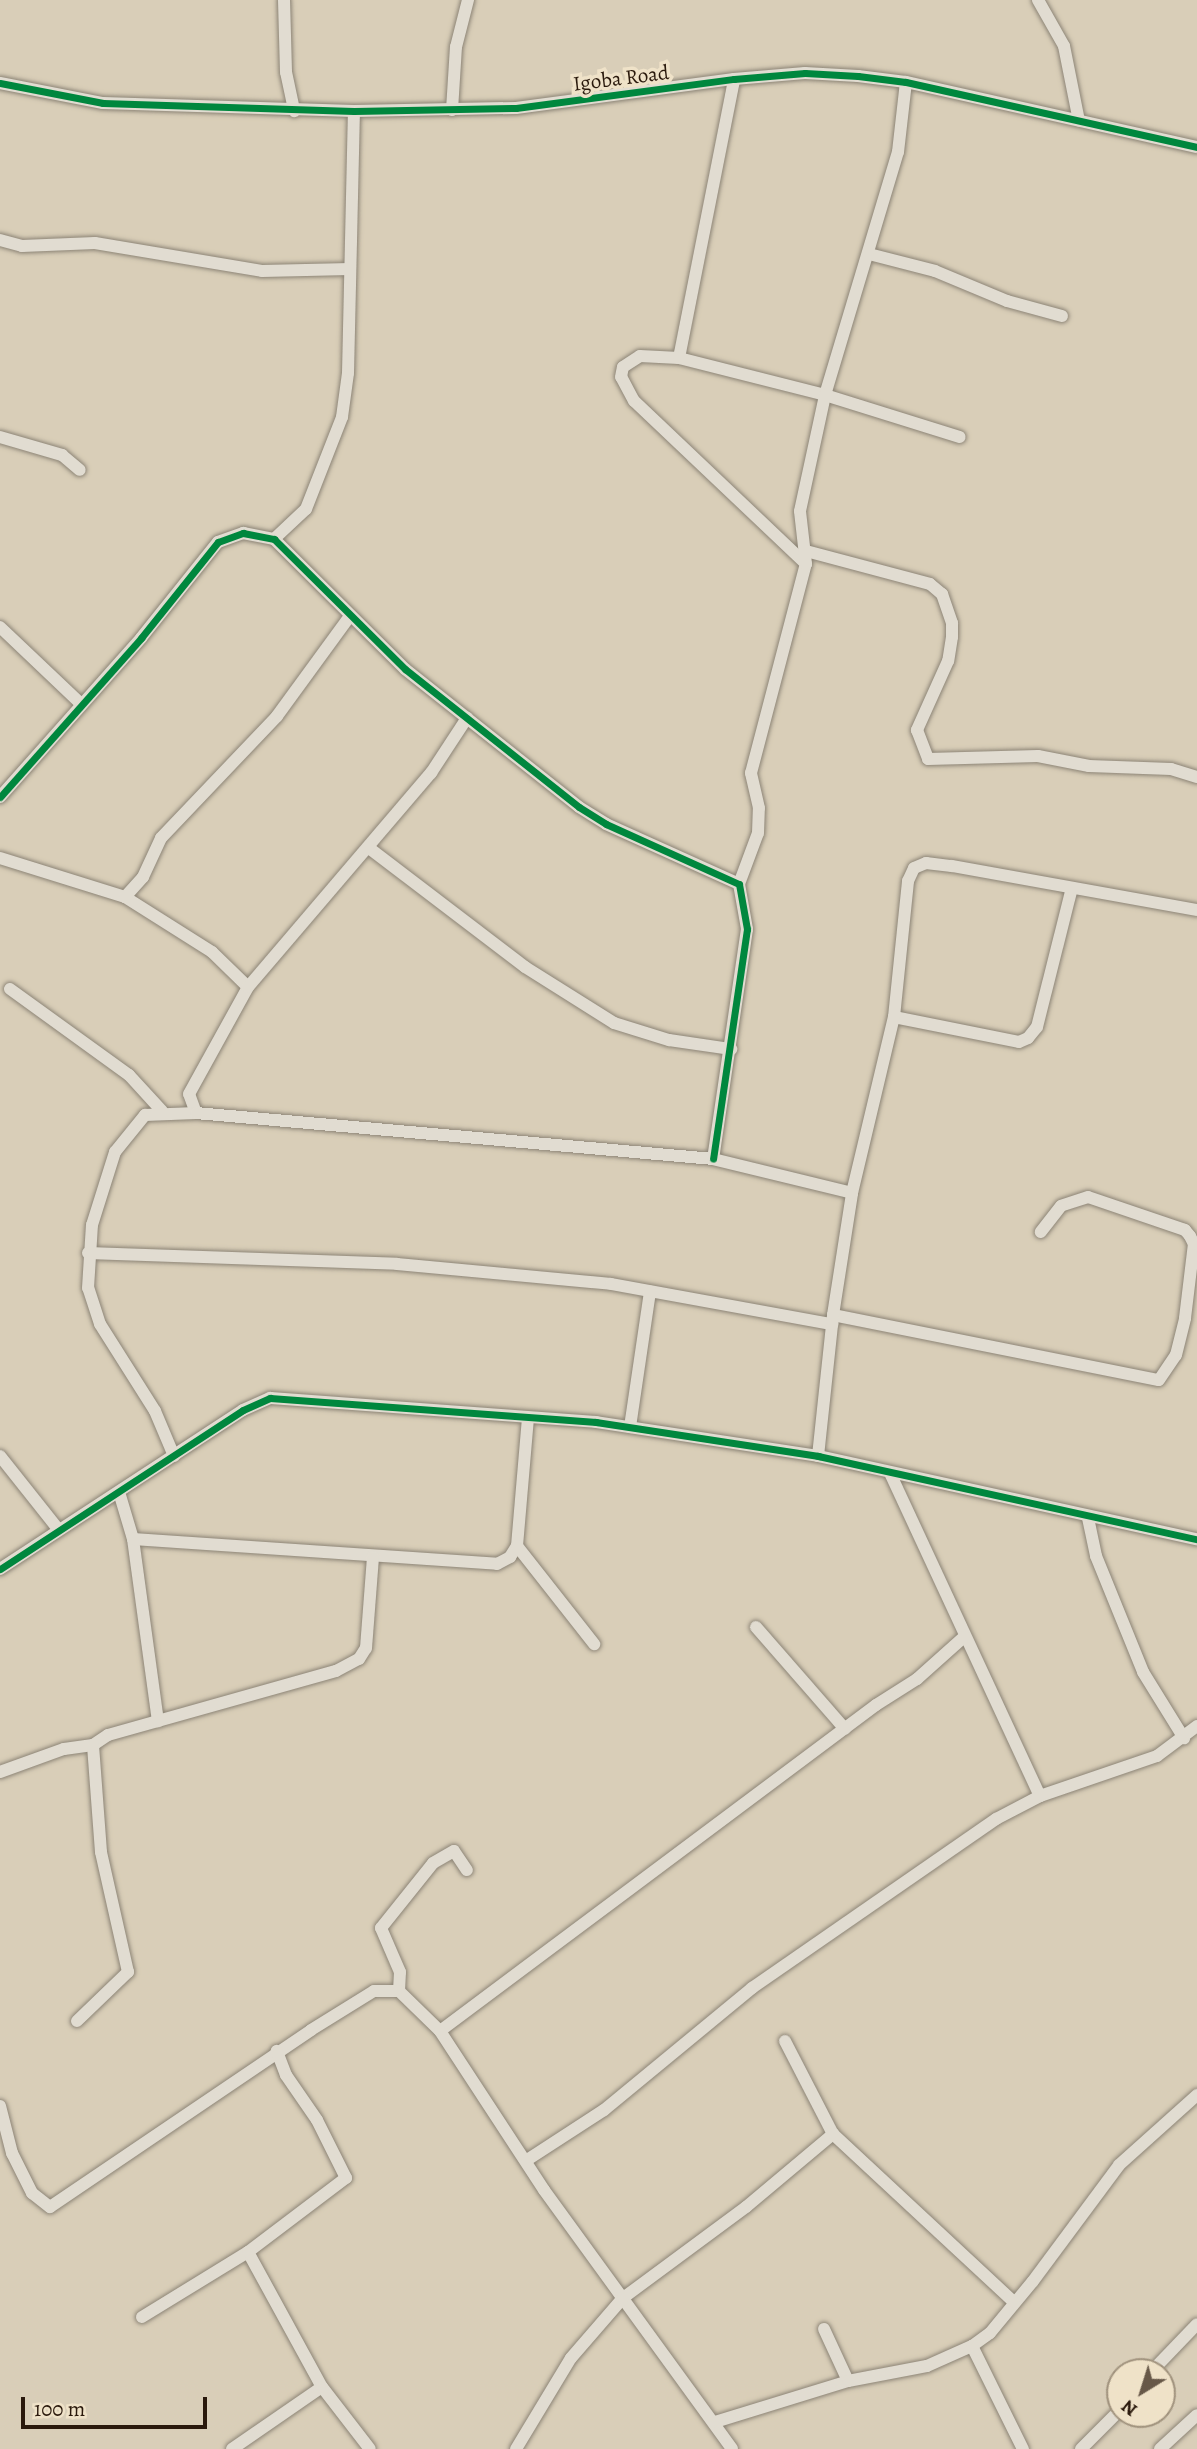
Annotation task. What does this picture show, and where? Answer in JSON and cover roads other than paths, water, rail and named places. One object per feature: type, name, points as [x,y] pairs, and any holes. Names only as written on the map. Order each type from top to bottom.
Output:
[{"type":"street","points":[[284,0],[286,72],[294,111]]},
{"type":"street","points":[[452,110],[456,47],[468,0]]},
{"type":"street","points":[[1038,0],[1063,46],[1079,121]]},
{"type":"street","name":"Igoba Road","points":[[0,83],[103,103],[294,111],[452,110],[647,94],[734,79],[805,73],[906,82],[1197,147]]},
{"type":"street","points":[[678,358],[734,79]]},
{"type":"street","points":[[713,1158],[747,929],[739,884],[750,865],[760,821],[751,773],[806,557],[800,511],[825,395],[898,152],[906,82]]},
{"type":"street","points":[[274,539],[306,509],[342,417],[348,373],[354,111]]},
{"type":"street","points":[[0,240],[22,246],[95,243],[262,271],[350,269]]},
{"type":"street","points":[[869,254],[935,271],[1007,301],[1062,316]]},
{"type":"street","points":[[960,437],[825,395],[678,358],[640,356],[627,362],[621,377],[634,401],[806,557],[920,581],[942,594],[953,623],[952,637],[948,661],[917,730],[928,759],[1038,756],[1089,765],[1171,769],[1197,777]]},
{"type":"street","points":[[0,437],[62,455],[80,470]]},
{"type":"street","points":[[0,797],[218,542],[243,533],[274,539],[405,669],[516,760],[606,824],[739,884]]},
{"type":"street","points":[[125,897],[143,877],[161,838],[277,716],[350,616]]},
{"type":"street","points":[[0,627],[81,704]]},
{"type":"street","points":[[197,1113],[189,1094],[248,987],[431,773],[467,718]]},
{"type":"street","points":[[369,848],[525,967],[614,1023],[669,1040],[731,1049]]},
{"type":"street","points":[[0,858],[125,897],[212,952],[248,987]]},
{"type":"street","points":[[818,1456],[832,1319],[852,1193],[894,1017],[908,881],[914,868],[926,863],[1197,910]]},
{"type":"street","points":[[894,1017],[1019,1042],[1028,1038],[1037,1027],[1072,888]]},
{"type":"street","points":[[10,989],[116,1064],[162,1111]]},
{"type":"street","points":[[174,1456],[155,1411],[100,1324],[88,1288],[88,1253],[115,1152],[135,1123],[162,1111],[713,1158],[852,1193]]},
{"type":"street","points":[[88,1253],[397,1264],[650,1291],[832,1319],[1159,1380],[1176,1355],[1191,1319],[1194,1244],[1185,1230],[1088,1197],[1061,1206],[1041,1232]]},
{"type":"street","points":[[630,1427],[650,1291]]},
{"type":"street","points":[[0,1569],[243,1410],[270,1398],[630,1427],[818,1456],[1088,1518],[1197,1539]]},
{"type":"street","points":[[133,1539],[496,1564],[510,1557],[517,1546],[528,1417]]},
{"type":"street","points":[[0,1456],[58,1529]]},
{"type":"street","points":[[890,1473],[1040,1796]]},
{"type":"street","points":[[119,1492],[133,1539],[158,1721]]},
{"type":"street","points":[[1088,1518],[1096,1556],[1137,1660],[1184,1738]]},
{"type":"street","points":[[517,1546],[594,1644]]},
{"type":"street","points":[[0,1772],[64,1749],[93,1745],[108,1735],[336,1671],[359,1659],[366,1648],[373,1557]]},
{"type":"street","points":[[756,1627],[845,1729]]},
{"type":"street","points":[[440,2031],[845,1729],[917,1679],[964,1637]]},
{"type":"street","points":[[527,2160],[604,2110],[682,2042],[812,1945],[996,1819],[1040,1796],[1157,1756],[1197,1726]]},
{"type":"street","points":[[77,2021],[128,1972],[101,1853],[93,1745]]},
{"type":"street","points":[[399,1991],[400,1972],[381,1928],[433,1863],[454,1851],[467,1870]]},
{"type":"street","points":[[0,2106],[12,2153],[32,2193],[50,2207],[89,2177],[104,2174],[277,2051],[374,1991],[399,1991],[440,2031],[678,2379],[715,2422],[732,2449]]},
{"type":"street","points":[[785,2041],[833,2134],[1013,2302]]},
{"type":"street","points":[[142,2317],[248,2252],[346,2178],[317,2120],[286,2075],[277,2051]]},
{"type":"street","points":[[715,2422],[848,2381],[927,2366],[972,2346],[990,2333],[1119,2165],[1197,2095]]},
{"type":"street","points":[[516,2449],[571,2358],[623,2298],[746,2207],[833,2134]]},
{"type":"street","points":[[248,2252],[322,2387],[370,2449]]},
{"type":"street","points":[[1164,2358],[1197,2323]]},
{"type":"street","points":[[824,2329],[848,2381]]},
{"type":"street","points":[[972,2346],[1023,2449]]},
{"type":"street","points":[[232,2449],[322,2387]]},
{"type":"street","points":[[1160,2449],[1197,2415]]},
{"type":"street","points":[[1081,2449],[1106,2424]]}]
